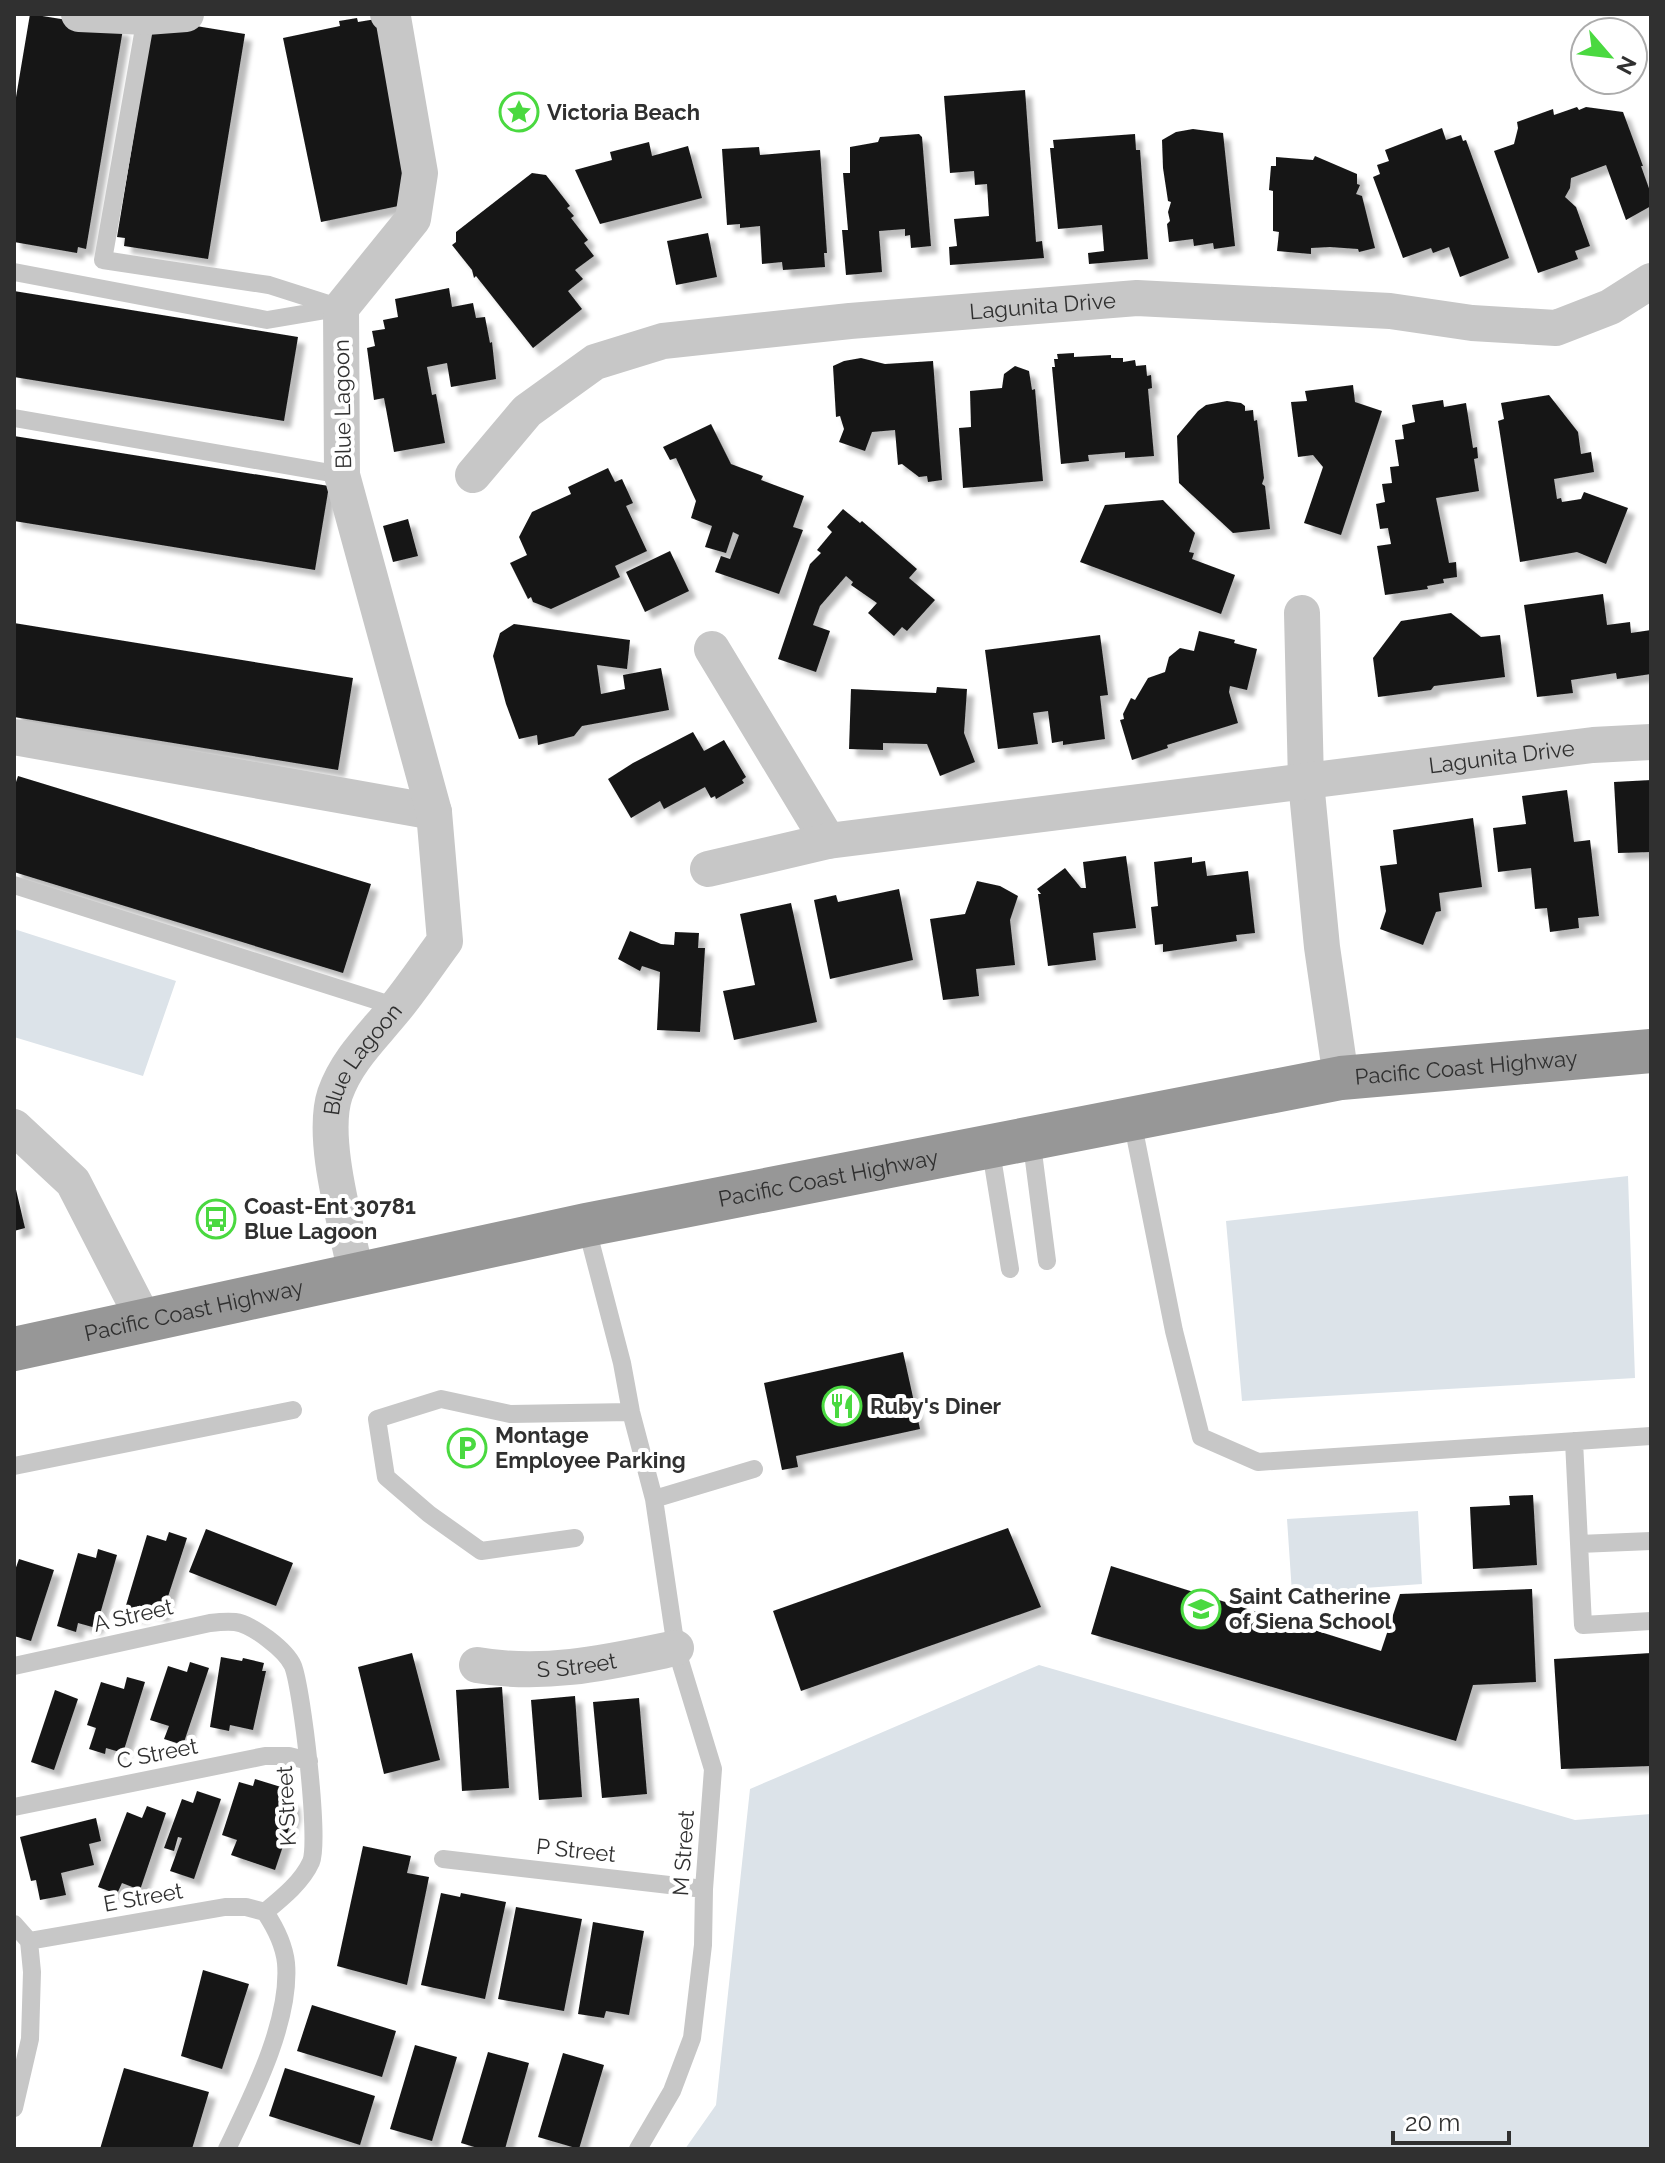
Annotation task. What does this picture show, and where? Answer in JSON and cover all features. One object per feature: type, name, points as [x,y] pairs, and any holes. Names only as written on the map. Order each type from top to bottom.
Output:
[{"type":"highway","name":"Pacific Coast Highway","points":[[14,1349],[586,1225],[1341,1078],[1651,1051]]},
{"type":"street","points":[[79,14],[146,17],[186,14]]},
{"type":"street","name":"Blue Lagoon","points":[[356,1274],[332,1153],[334,1096],[351,1061],[397,1007],[445,941],[434,812],[342,475],[341,308],[413,219],[420,173],[393,17],[388,14]]},
{"type":"street","name":"Lagunita Drive","points":[[473,475],[527,411],[595,362],[663,341],[850,321],[1137,298],[1390,311],[1472,323],[1556,328],[1610,307],[1651,281]]},
{"type":"street","points":[[1302,613],[1306,782],[1322,947],[1341,1078]]},
{"type":"street","points":[[712,649],[828,841]]},
{"type":"street","points":[[14,737],[434,812]]},
{"type":"street","name":"Lagunita Drive","points":[[708,869],[828,841],[1593,745],[1651,742]]},
{"type":"street","points":[[14,1127],[73,1182],[144,1320]]},
{"type":"street","name":"S Street","points":[[477,1665],[500,1669],[561,1670],[676,1648]]},
{"type":"lane","points":[[146,17],[103,260],[269,285],[341,308]]},
{"type":"lane","points":[[14,272],[267,320],[341,308]]},
{"type":"lane","points":[[14,418],[342,475]]},
{"type":"lane","points":[[14,885],[397,1007]]},
{"type":"lane","points":[[1132,1120],[1174,1331],[1201,1437],[1258,1462],[1651,1436]]},
{"type":"lane","points":[[1010,1141],[1047,1261]]},
{"type":"lane","points":[[1010,1141],[1010,1269]]},
{"type":"lane","name":"M Street","points":[[586,1225],[654,1499],[676,1648],[713,1769],[703,1945],[692,2038],[672,2091],[638,2149]]},
{"type":"lane","points":[[575,1538],[481,1551],[429,1514],[386,1477],[377,1419],[441,1399],[510,1414],[631,1412]]},
{"type":"lane","points":[[14,1466],[293,1410]]},
{"type":"lane","points":[[1574,1441],[1583,1625],[1651,1621]]},
{"type":"lane","points":[[654,1499],[754,1469]]},
{"type":"lane","points":[[1579,1544],[1651,1541]]},
{"type":"lane","name":"A Street","points":[[14,1666],[210,1623],[237,1622],[261,1634]]},
{"type":"lane","name":"K Street","points":[[261,1634],[279,1647],[293,1665],[309,1761],[315,1850],[312,1861],[284,1896],[265,1912]]},
{"type":"lane","name":"C Street","points":[[14,1807],[265,1756],[289,1756],[309,1761]]},
{"type":"lane","name":"P Street","points":[[443,1859],[704,1889]]},
{"type":"lane","name":"E Street","points":[[29,1941],[225,1907],[246,1907],[265,1912]]},
{"type":"lane","points":[[227,2149],[247,2106],[280,2017],[286,1961],[275,1926],[265,1912]]},
{"type":"lane","points":[[14,1924],[29,1941],[32,1972],[30,2039],[17,2084],[14,2108]]},
{"type":"shaded area","points":[[14,929],[176,981],[143,1076],[14,1037]]},
{"type":"shaded area","points":[[1628,1176],[1635,1378],[1242,1401],[1226,1221]]},
{"type":"shaded area","points":[[1418,1511],[1422,1584],[1292,1593],[1287,1519]]},
{"type":"shaded area","points":[[1039,1665],[1575,1820],[1651,1814],[1651,2149],[685,2149],[716,2105],[750,1789]]},
{"type":"building","points":[[30,14],[123,29],[86,249],[78,247],[77,253],[14,242],[14,109]]},
{"type":"building","points":[[357,18],[358,22],[376,19],[413,203],[321,222],[283,38],[340,26],[339,21]]},
{"type":"building","points":[[153,19],[245,34],[208,259],[124,246],[125,238],[117,237]]},
{"type":"building","points":[[1025,90],[1036,242],[1042,241],[1044,258],[950,265],[949,247],[957,246],[954,219],[989,216],[987,184],[975,185],[974,171],[950,173],[944,96]]},
{"type":"building","points":[[1577,107],[1579,110],[1586,107],[1623,112],[1643,166],[1651,206],[1626,220],[1606,165],[1571,178],[1565,197],[1576,207],[1590,246],[1575,251],[1578,259],[1538,273],[1494,151],[1514,144],[1517,122],[1553,109],[1554,115]]},
{"type":"building","points":[[1442,128],[1446,140],[1461,135],[1463,141],[1466,140],[1509,258],[1460,277],[1449,247],[1433,253],[1431,248],[1403,258],[1373,177],[1380,174],[1377,165],[1389,161],[1385,150]]},
{"type":"building","points":[[1193,129],[1223,133],[1235,246],[1214,249],[1213,243],[1194,246],[1193,239],[1169,242],[1167,224],[1170,221],[1168,212],[1171,202],[1168,201],[1163,168],[1162,140],[1176,132]]},
{"type":"building","points":[[919,134],[922,137],[931,246],[911,248],[910,235],[905,236],[905,229],[879,231],[882,272],[846,275],[842,230],[848,230],[843,173],[850,173],[850,147],[878,142],[880,137]]},
{"type":"building","points":[[1135,134],[1136,150],[1140,150],[1148,259],[1089,264],[1088,253],[1104,251],[1102,225],[1058,229],[1050,148],[1054,148],[1053,140]]},
{"type":"building","points":[[649,142],[652,156],[688,146],[702,198],[600,224],[575,170],[612,160],[610,152]]},
{"type":"building","points":[[759,147],[760,155],[820,150],[827,253],[824,253],[825,267],[783,270],[782,262],[762,264],[760,226],[740,228],[740,224],[727,225],[722,149]]},
{"type":"building","points":[[1315,156],[1357,174],[1357,184],[1360,185],[1356,194],[1362,196],[1375,248],[1359,252],[1358,249],[1311,248],[1311,254],[1277,251],[1279,232],[1273,231],[1273,191],[1269,190],[1271,166],[1276,166],[1276,157],[1313,160]]},
{"type":"building","points":[[532,173],[546,175],[570,206],[567,208],[574,216],[571,218],[588,240],[584,243],[594,256],[575,270],[583,279],[568,291],[582,309],[533,348],[476,276],[474,278],[472,270],[452,245],[456,242],[456,232]]},
{"type":"building","points":[[708,233],[717,277],[676,285],[667,241]]},
{"type":"building","points":[[449,288],[452,307],[473,303],[476,318],[485,317],[492,342],[496,379],[451,387],[447,363],[427,367],[432,395],[436,394],[445,443],[394,452],[384,398],[374,400],[367,348],[375,346],[372,331],[385,329],[383,320],[398,317],[395,299]]},
{"type":"building","points":[[14,291],[298,337],[284,421],[14,377]]},
{"type":"building","points":[[1074,353],[1074,357],[1111,355],[1111,358],[1123,358],[1123,362],[1135,360],[1136,366],[1146,365],[1147,376],[1151,375],[1152,388],[1148,389],[1154,456],[1125,458],[1125,452],[1088,455],[1089,461],[1061,464],[1052,367],[1055,367],[1057,354]]},
{"type":"building","points":[[861,358],[885,364],[933,361],[942,480],[928,482],[927,476],[919,477],[902,464],[898,465],[895,430],[872,432],[865,451],[839,442],[844,429],[840,416],[836,417],[833,366]]},
{"type":"building","points":[[1015,366],[1029,371],[1032,390],[1035,389],[1043,481],[963,488],[959,428],[971,427],[970,391],[1002,388],[1004,374]]},
{"type":"building","points":[[1353,385],[1355,402],[1382,411],[1341,535],[1304,523],[1323,467],[1313,455],[1298,457],[1291,402],[1307,401],[1305,391]]},
{"type":"building","points":[[1549,395],[1578,432],[1581,454],[1591,452],[1594,472],[1554,479],[1557,499],[1561,498],[1562,502],[1581,499],[1584,492],[1628,508],[1606,564],[1577,552],[1520,562],[1498,421],[1504,419],[1501,403]]},
{"type":"building","points":[[1443,400],[1444,407],[1466,403],[1473,448],[1477,447],[1478,458],[1474,459],[1479,491],[1436,498],[1449,563],[1456,562],[1457,577],[1443,579],[1444,583],[1427,586],[1428,589],[1385,595],[1377,546],[1391,544],[1388,528],[1380,529],[1376,504],[1385,502],[1382,484],[1392,483],[1390,467],[1399,466],[1395,440],[1404,439],[1402,425],[1415,422],[1412,405]]},
{"type":"building","points":[[1227,401],[1241,403],[1245,411],[1253,410],[1254,421],[1257,420],[1264,478],[1262,484],[1265,486],[1270,529],[1233,533],[1179,483],[1177,436],[1206,405]]},
{"type":"building","points":[[711,424],[731,464],[763,476],[761,480],[804,496],[793,527],[803,530],[779,594],[715,572],[721,556],[730,559],[739,535],[733,532],[726,553],[705,547],[712,526],[691,518],[696,501],[676,458],[670,460],[663,447]]},
{"type":"building","points":[[14,436],[329,486],[315,570],[14,521]]},
{"type":"building","points":[[608,468],[615,482],[622,479],[633,503],[626,506],[647,551],[615,566],[620,577],[551,609],[533,602],[531,597],[528,599],[510,563],[527,555],[519,537],[532,512],[571,494],[568,487]]},
{"type":"building","points":[[1163,500],[1195,533],[1189,552],[1194,553],[1192,559],[1235,575],[1221,614],[1080,562],[1105,505]]},
{"type":"building","points":[[843,509],[860,523],[862,521],[917,569],[909,578],[935,600],[907,631],[902,627],[894,636],[868,613],[877,603],[851,585],[853,582],[846,576],[820,606],[813,625],[830,631],[816,672],[778,659],[810,564],[821,553],[817,550],[832,532],[827,527]]},
{"type":"building","points":[[408,519],[418,556],[393,562],[383,526]]},
{"type":"building","points":[[670,551],[689,591],[645,612],[626,572]]},
{"type":"building","points":[[1603,594],[1607,625],[1630,622],[1631,633],[1651,630],[1651,674],[1617,679],[1616,673],[1571,680],[1573,693],[1537,697],[1524,605]]},
{"type":"building","points":[[1451,613],[1481,637],[1500,635],[1505,677],[1378,697],[1373,658],[1401,621]]},
{"type":"building","points":[[14,623],[353,678],[338,770],[14,717]]},
{"type":"building","points":[[514,624],[630,640],[627,669],[597,665],[601,694],[625,689],[623,675],[661,668],[669,710],[582,726],[574,736],[538,745],[537,735],[519,739],[493,656],[500,633]]},
{"type":"building","points":[[1199,631],[1257,649],[1247,690],[1230,686],[1238,723],[1167,745],[1168,748],[1132,760],[1120,720],[1124,719],[1123,714],[1131,698],[1135,700],[1148,678],[1165,672],[1169,657],[1180,648],[1194,651]]},
{"type":"building","points":[[1100,635],[1108,695],[1100,696],[1105,739],[1063,745],[1063,741],[1052,743],[1048,711],[1033,713],[1038,744],[998,749],[985,650]]},
{"type":"building","points":[[937,687],[967,689],[964,733],[975,762],[940,776],[927,744],[883,743],[883,750],[849,749],[851,689],[936,693]]},
{"type":"building","points":[[693,732],[704,751],[724,740],[746,777],[742,780],[744,783],[716,799],[715,796],[711,798],[705,787],[664,809],[660,801],[631,818],[608,779]]},
{"type":"building","points":[[18,776],[371,884],[343,973],[14,872],[14,788]]},
{"type":"building","points":[[1651,780],[1651,852],[1618,853],[1614,782]]},
{"type":"building","points":[[1567,790],[1574,842],[1590,840],[1599,916],[1578,918],[1579,928],[1550,932],[1547,908],[1535,909],[1531,868],[1498,872],[1493,828],[1526,824],[1522,796]]},
{"type":"building","points":[[1473,818],[1482,887],[1439,893],[1441,911],[1436,912],[1423,945],[1380,929],[1386,911],[1380,866],[1397,864],[1393,830]]},
{"type":"building","points":[[1126,856],[1136,928],[1093,933],[1096,960],[1048,966],[1038,894],[1041,894],[1037,889],[1065,868],[1081,888],[1086,888],[1083,862]]},
{"type":"building","points":[[1192,857],[1192,863],[1205,861],[1207,876],[1248,871],[1255,933],[1236,935],[1237,941],[1163,952],[1163,944],[1155,945],[1151,907],[1158,906],[1154,862]]},
{"type":"building","points":[[977,881],[1000,886],[1018,896],[1010,920],[1015,965],[976,969],[979,996],[943,1000],[930,919],[965,914]]},
{"type":"building","points":[[899,889],[913,960],[830,979],[814,900],[836,895],[838,902]]},
{"type":"building","points":[[791,903],[817,1022],[734,1040],[723,991],[755,985],[740,914]]},
{"type":"building","points":[[630,931],[661,944],[674,945],[675,932],[699,933],[698,948],[705,948],[700,1032],[657,1030],[660,972],[642,966],[640,971],[618,959]]},
{"type":"building","points":[[14,1181],[25,1228],[14,1231]]},
{"type":"building","name":"Ruby's Diner","points":[[903,1352],[920,1429],[796,1456],[798,1467],[782,1470],[764,1383]]},
{"type":"building","points":[[1533,1495],[1537,1565],[1473,1569],[1470,1507],[1510,1505],[1509,1496]]},
{"type":"building","points":[[1008,1528],[1041,1607],[801,1691],[773,1611]]},
{"type":"building","points":[[206,1529],[293,1563],[276,1606],[189,1572]]},
{"type":"building","points":[[169,1532],[187,1538],[162,1615],[144,1609],[141,1617],[124,1612],[147,1535],[166,1541]]},
{"type":"building","points":[[98,1549],[117,1555],[96,1628],[78,1623],[76,1632],[57,1626],[78,1553],[96,1558]]},
{"type":"building","points":[[19,1559],[54,1570],[31,1641],[14,1636],[14,1573]]},
{"type":"building","points":[[1111,1566],[1381,1651],[1400,1594],[1532,1589],[1536,1682],[1473,1685],[1456,1741],[1091,1634]]},
{"type":"building","points":[[412,1653],[440,1760],[384,1774],[358,1667]]},
{"type":"building","points":[[1651,1653],[1651,1766],[1561,1769],[1554,1659]]},
{"type":"building","points":[[221,1657],[264,1663],[262,1671],[266,1671],[253,1730],[230,1725],[229,1731],[210,1727]]},
{"type":"building","points":[[190,1662],[209,1668],[183,1745],[164,1739],[169,1726],[150,1720],[168,1666],[187,1672]]},
{"type":"building","points":[[127,1677],[145,1682],[123,1753],[106,1748],[105,1754],[89,1749],[96,1728],[87,1725],[101,1682],[124,1689]]},
{"type":"building","points":[[502,1687],[509,1788],[462,1791],[456,1690]]},
{"type":"building","points":[[55,1690],[78,1699],[54,1770],[31,1762]]},
{"type":"building","points":[[575,1696],[582,1797],[539,1800],[531,1700]]},
{"type":"building","points":[[639,1698],[647,1794],[602,1798],[593,1702]]},
{"type":"building","points":[[255,1779],[281,1787],[278,1796],[293,1801],[294,1813],[275,1870],[231,1855],[237,1840],[222,1835],[239,1782],[253,1786]]},
{"type":"building","points":[[197,1791],[221,1799],[194,1879],[170,1871],[182,1838],[178,1837],[174,1851],[164,1848],[182,1799],[193,1803]]},
{"type":"building","points":[[147,1806],[166,1813],[140,1890],[122,1883],[117,1894],[98,1887],[127,1812],[142,1818]]},
{"type":"building","points":[[96,1818],[101,1841],[89,1844],[94,1865],[61,1873],[66,1895],[40,1900],[36,1880],[31,1881],[20,1837]]},
{"type":"building","points":[[363,1846],[411,1856],[407,1873],[429,1877],[407,1985],[337,1966]]},
{"type":"building","points":[[441,1893],[460,1897],[461,1893],[506,1902],[485,1999],[421,1985]]},
{"type":"building","points":[[516,1907],[582,1919],[564,2011],[498,1999]]},
{"type":"building","points":[[593,1922],[644,1931],[629,2015],[606,2011],[604,2018],[578,2014]]},
{"type":"building","points":[[203,1970],[249,1984],[222,2069],[181,2056]]},
{"type":"building","points":[[312,2005],[396,2031],[382,2077],[297,2051]]},
{"type":"building","points":[[415,2045],[457,2057],[432,2141],[390,2129]]},
{"type":"building","points":[[488,2052],[529,2063],[505,2149],[481,2149],[461,2143]]},
{"type":"building","points":[[563,2053],[604,2065],[579,2149],[538,2137]]},
{"type":"building","points":[[124,2068],[209,2092],[192,2149],[100,2149]]},
{"type":"building","points":[[285,2068],[375,2096],[360,2145],[269,2116]]},
{"type":"place","name":"Victoria Beach","points":[[519,112]]},
{"type":"place","name":"Coast-Ent 30781 Blue Lagoon","points":[[216,1219]]},
{"type":"place","name":"Ruby's Diner","points":[[842,1406]]},
{"type":"place","name":"Montage Employee Parking","points":[[467,1448]]},
{"type":"place","name":"Saint Catherine of Siena School","points":[[1201,1609]]}]
